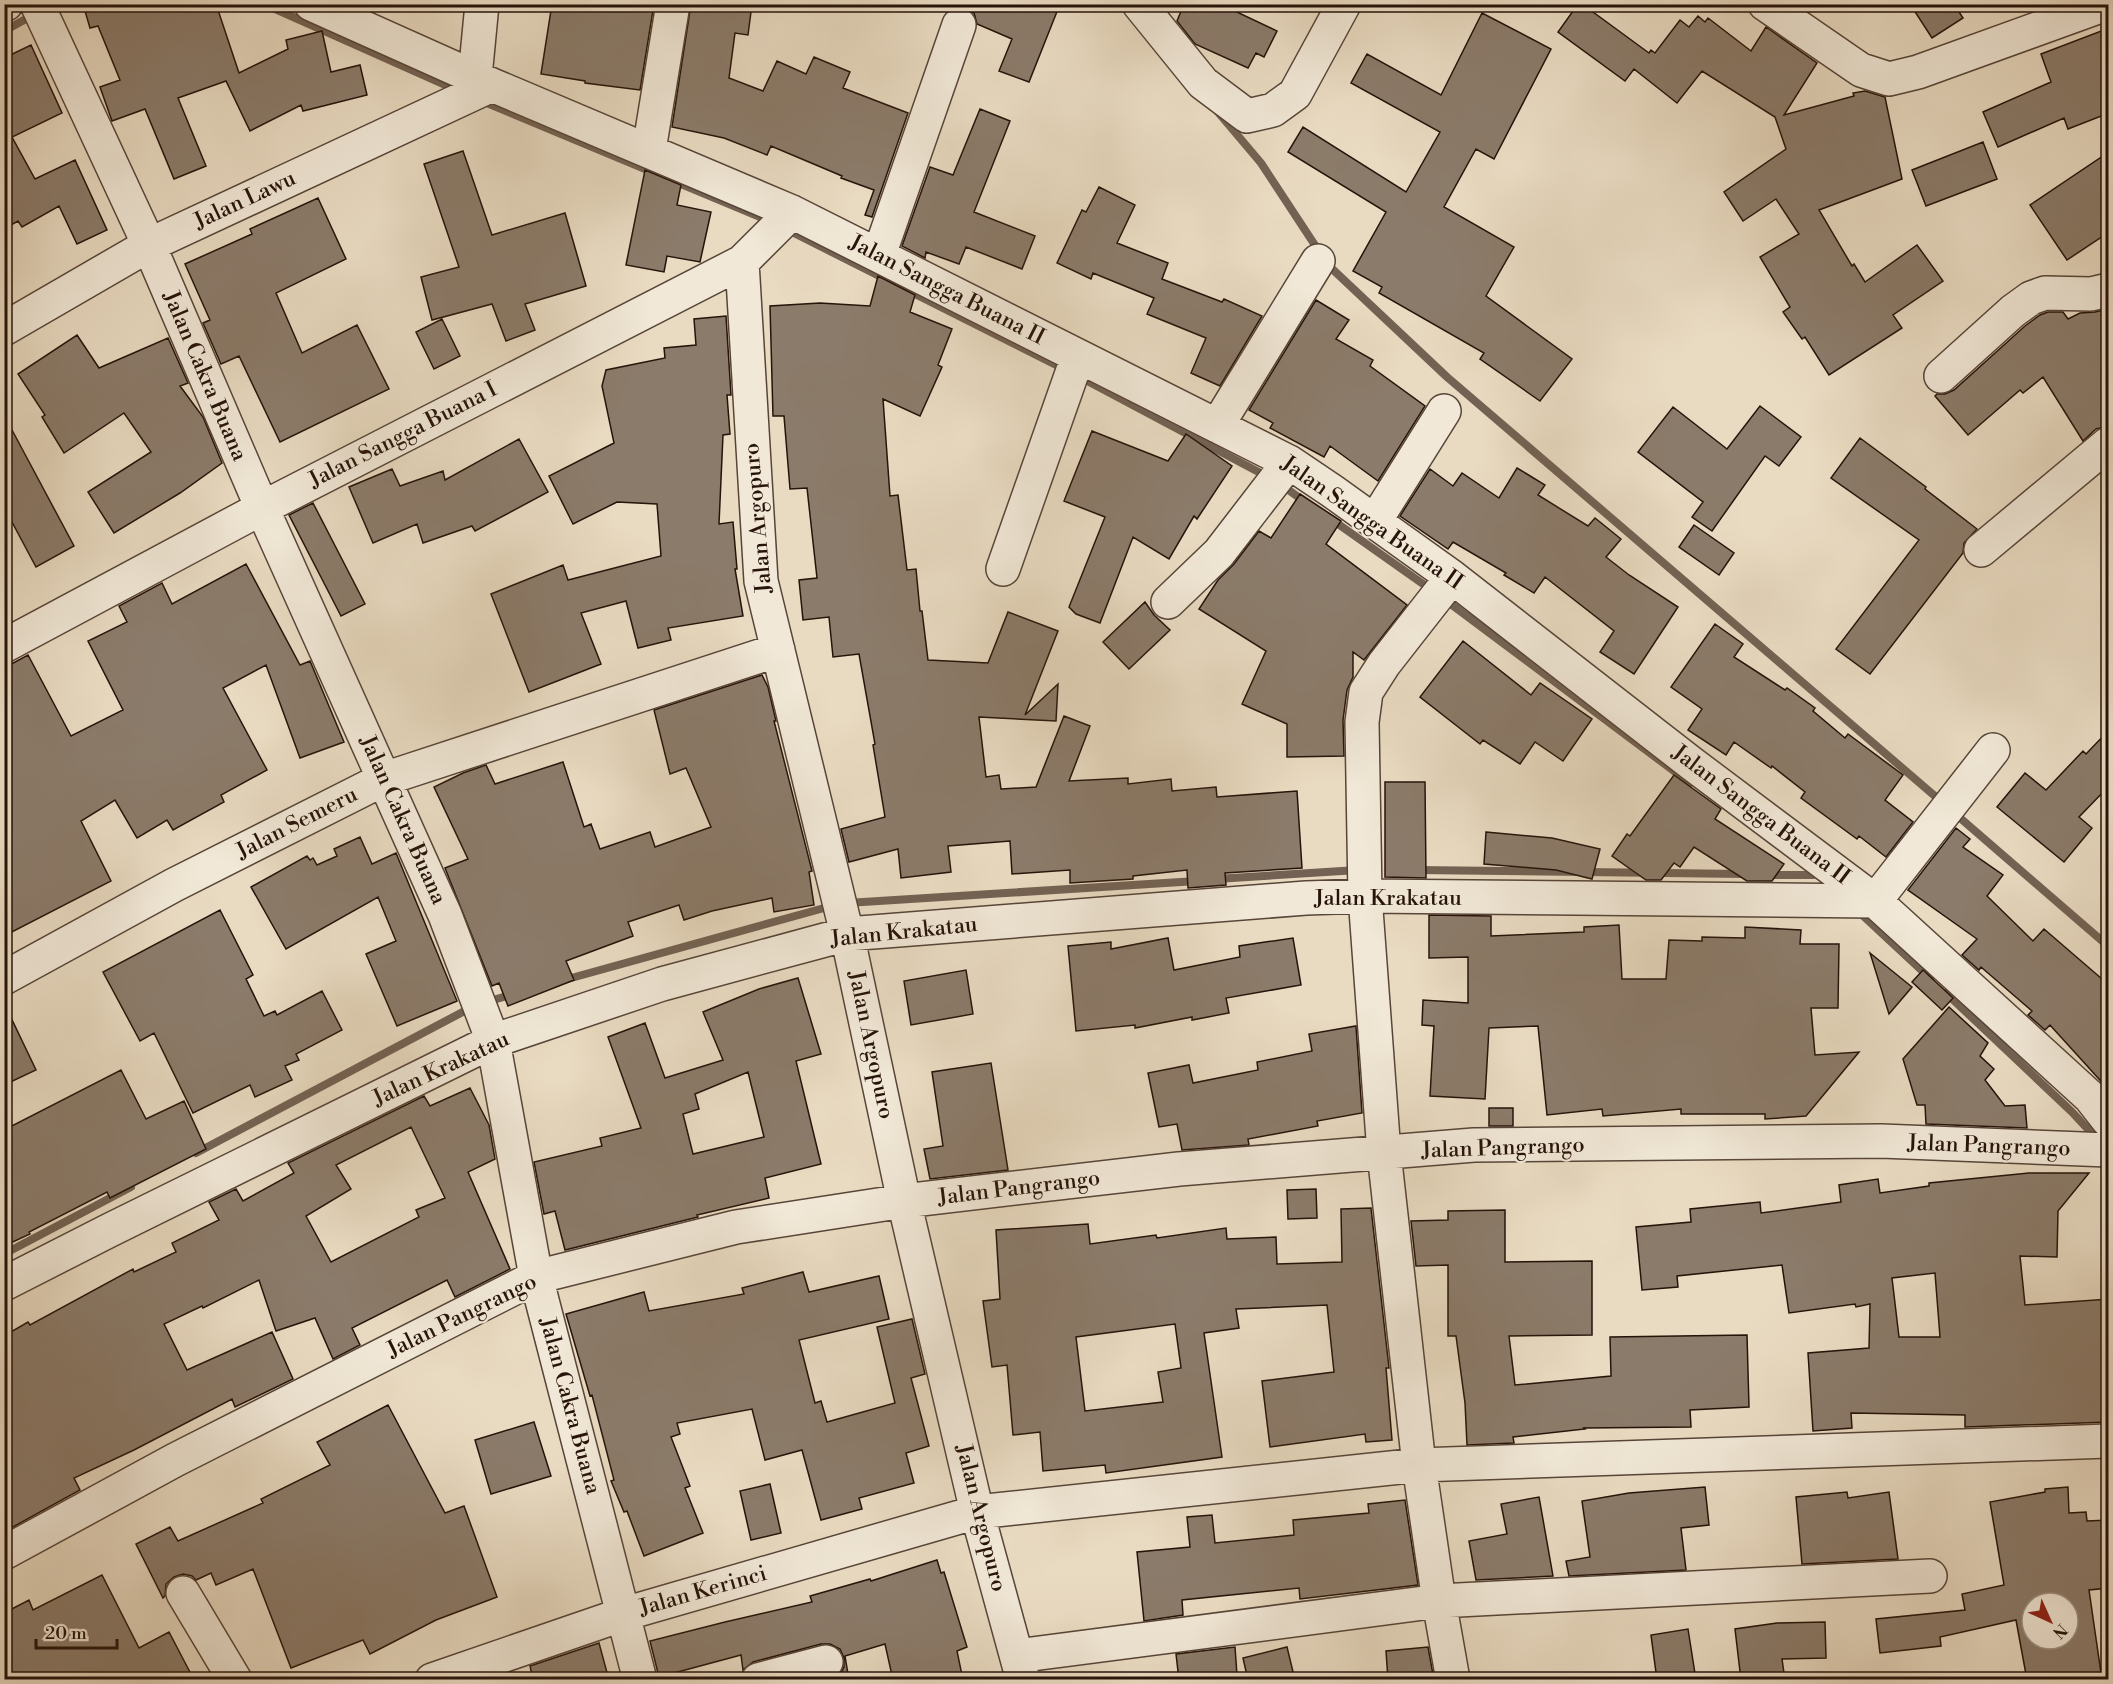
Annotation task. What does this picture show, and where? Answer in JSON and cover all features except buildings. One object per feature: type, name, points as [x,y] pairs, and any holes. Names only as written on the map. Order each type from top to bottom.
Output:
[{"type":"street","name":"Jalan Cakra Buana","points":[[37,4],[149,245],[262,508],[445,915],[493,1041],[536,1277],[640,1680]]},
{"type":"street","name":"Jalan Sangga Buana II","points":[[311,4],[483,81],[792,212],[1288,462],[1452,577],[1691,763],[1875,901],[2102,1099]]},
{"type":"street","points":[[482,4],[483,81]]},
{"type":"street","points":[[649,150],[673,4]]},
{"type":"street","points":[[1139,4],[1203,83],[1247,116],[1273,110],[1295,94],[1344,4]]},
{"type":"street","points":[[1765,4],[1861,70],[1889,79],[1918,72],[2106,4]]},
{"type":"street","points":[[879,255],[959,24]]},
{"type":"street","name":"Jalan Lawu","points":[[7,320],[149,245],[483,81]]},
{"type":"street","name":"Jalan Sangga Buana I","points":[[4,646],[262,508],[742,262],[792,212]]},
{"type":"street","points":[[1217,426],[1318,261]]},
{"type":"street","name":"Jalan Argopuro","points":[[742,262],[760,581],[847,934],[904,1201],[977,1512],[1020,1668]]},
{"type":"street","points":[[1941,376],[2013,311],[2031,298],[2045,292],[2091,294],[2109,290]]},
{"type":"street","points":[[1003,569],[1078,356]]},
{"type":"street","points":[[1375,521],[1444,411]]},
{"type":"street","points":[[1981,550],[2109,444]]},
{"type":"street","points":[[1168,602],[1219,553],[1288,462]]},
{"type":"street","points":[[1452,577],[1384,664],[1366,692],[1362,722],[1365,896],[1384,1153],[1419,1465],[1439,1601],[1454,1680]]},
{"type":"street","name":"Jalan Semeru","points":[[4,978],[174,885],[384,779],[778,650]]},
{"type":"street","points":[[1875,901],[1993,750]]},
{"type":"street","name":"Jalan Krakatau","points":[[4,1284],[493,1041],[662,984],[847,934],[1306,898],[1365,896],[1875,901]]},
{"type":"street","name":"Jalan Pangrango","points":[[4,1553],[175,1460],[536,1277],[736,1227],[904,1201],[1179,1169],[1474,1145],[1881,1142],[2109,1150]]},
{"type":"street","points":[[977,1512],[1419,1465],[2109,1442]]},
{"type":"street","name":"Jalan Kerinci","points":[[448,1677],[624,1614],[977,1512]]},
{"type":"street","points":[[1020,1668],[1439,1601],[1930,1576]]},
{"type":"street","points":[[183,1593],[235,1680]]},
{"type":"street","points":[[758,1680],[826,1662]]},
{"type":"waterway","points":[[264,4],[459,91]]},
{"type":"waterway","points":[[4,31],[35,14]]},
{"type":"waterway","points":[[482,101],[772,222]]},
{"type":"waterway","points":[[1217,111],[1261,163],[1328,265],[1447,377],[1943,803]]},
{"type":"waterway","points":[[786,229],[1066,370]]},
{"type":"waterway","points":[[1078,376],[1268,477]]},
{"type":"waterway","points":[[1279,483],[1305,502]]},
{"type":"waterway","points":[[1331,519],[1433,591]]},
{"type":"waterway","points":[[1444,599],[1690,783]]},
{"type":"waterway","points":[[1952,811],[2108,946]]},
{"type":"waterway","points":[[1216,879],[1358,870]]},
{"type":"waterway","points":[[1416,870],[1745,874]]},
{"type":"waterway","points":[[1767,875],[1813,875]]},
{"type":"waterway","points":[[847,903],[1197,881]]},
{"type":"waterway","points":[[564,980],[835,905]]},
{"type":"waterway","points":[[1858,911],[1930,978]]},
{"type":"waterway","points":[[1946,993],[2072,1112],[2098,1140]]},
{"type":"waterway","points":[[486,1002],[514,994]]},
{"type":"waterway","points":[[196,1153],[474,1006]]},
{"type":"waterway","points":[[4,1254],[131,1187]]}]
